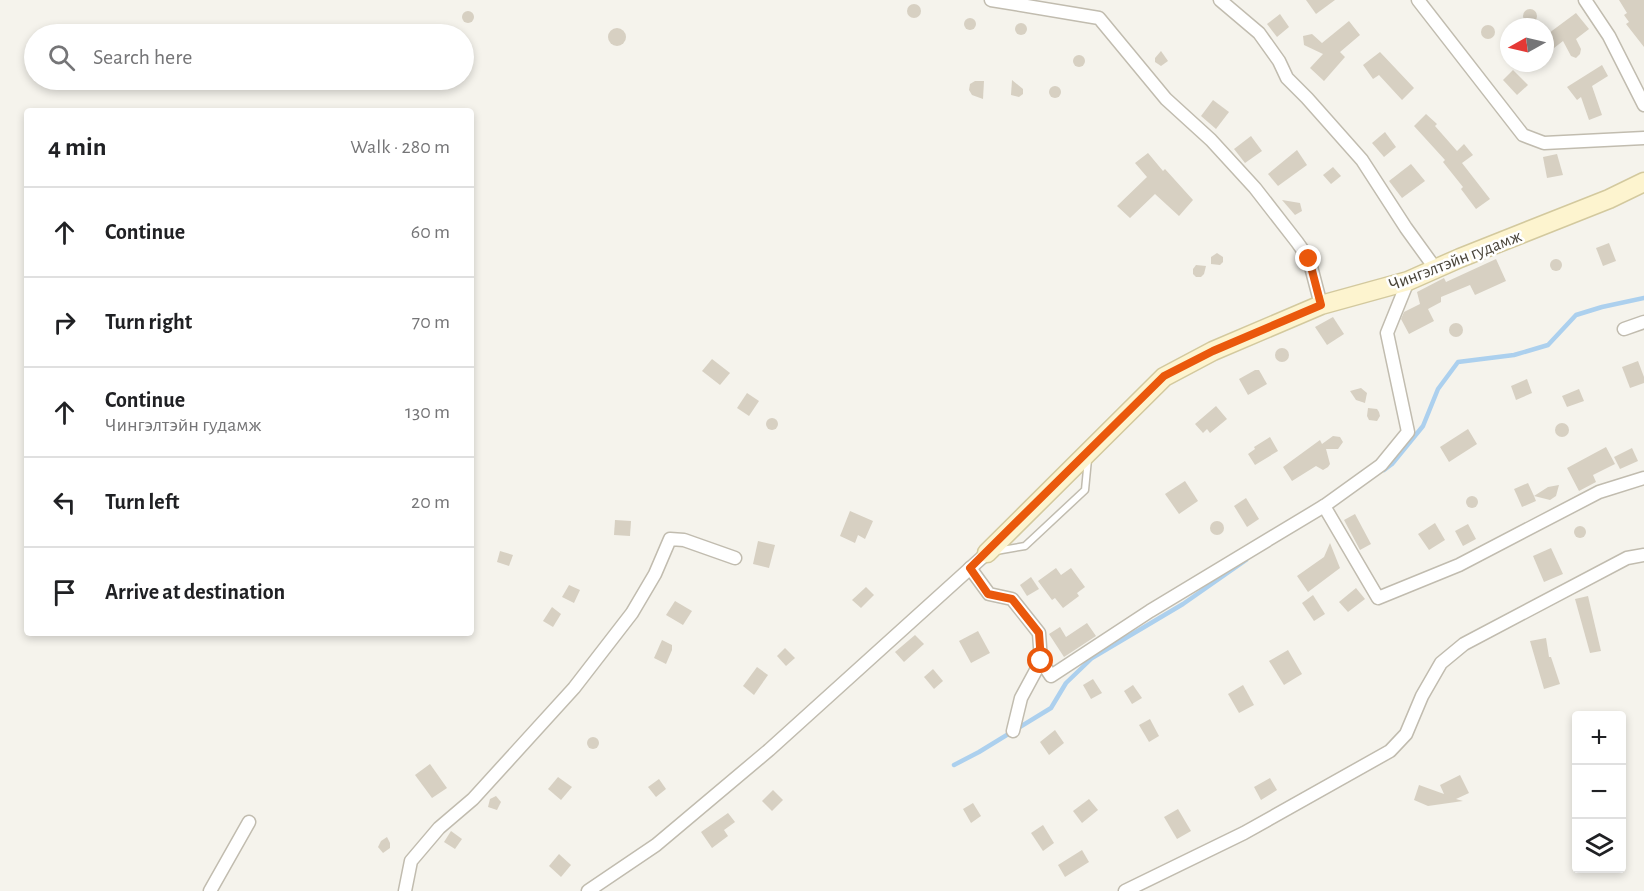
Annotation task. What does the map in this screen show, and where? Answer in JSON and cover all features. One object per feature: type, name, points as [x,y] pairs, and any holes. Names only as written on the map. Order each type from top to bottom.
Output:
[{"type":"main road","name":"Чингэлтэйн гудамж","points":[[987,553],[1164,376],[1213,351],[1321,305],[1408,281],[1435,268],[1609,200],[1644,182]]},
{"type":"street","points":[[991,0],[1099,18],[1166,99],[1211,140],[1255,188],[1283,224],[1309,259],[1321,305]]},
{"type":"street","points":[[1220,0],[1259,33],[1287,78],[1362,160],[1435,268]]},
{"type":"street","points":[[1418,0],[1523,135],[1544,143],[1644,138]]},
{"type":"street","points":[[1585,0],[1609,36],[1644,105]]},
{"type":"street","points":[[970,568],[988,594],[1012,599],[1039,633],[1041,661],[1051,676],[1150,611],[1324,506],[1381,465],[1408,432],[1387,333],[1408,281]]},
{"type":"street","points":[[1624,329],[1644,322]]},
{"type":"street","points":[[1324,506],[1378,598],[1459,565],[1599,492],[1644,478]]},
{"type":"street","points":[[405,891],[411,861],[440,828],[473,799],[574,688],[632,612],[651,582],[670,539],[684,540],[735,558]]},
{"type":"street","points":[[588,891],[656,845],[769,750],[987,553]]},
{"type":"street","points":[[1125,891],[1244,833],[1390,751],[1406,734],[1422,696],[1441,663],[1464,644],[1628,558],[1644,555]]},
{"type":"street","points":[[1013,731],[1021,698],[1041,661]]},
{"type":"street","points":[[210,891],[249,822]]},
{"type":"lane","points":[[987,553],[1025,546],[1085,490],[1088,451]]},
{"type":"building","points":[[1306,0],[1335,0],[1316,14]]},
{"type":"building","points":[[1619,0],[1644,0],[1644,47],[1626,24],[1629,22],[1624,15],[1627,13]]},
{"type":"building","points":[[911,4],[917,4],[921,11],[917,18],[911,18],[907,14],[907,8]]},
{"type":"building","points":[[1530,9],[1536,13],[1536,18],[1524,18],[1523,16],[1525,11]]},
{"type":"building","points":[[470,11],[474,17],[470,23],[466,23],[462,15]]},
{"type":"building","points":[[1576,13],[1589,29],[1576,39],[1581,49],[1576,58],[1571,56],[1563,41],[1554,48],[1554,29]]},
{"type":"building","points":[[1280,14],[1289,27],[1277,37],[1267,24]]},
{"type":"building","points":[[972,18],[975,19],[975,29],[968,30],[965,29],[964,22],[965,19]]},
{"type":"building","points":[[1349,21],[1360,35],[1340,52],[1345,57],[1324,81],[1310,68],[1323,54],[1304,45],[1303,36],[1312,34],[1322,43]]},
{"type":"building","points":[[1023,23],[1027,29],[1023,35],[1019,35],[1015,27]]},
{"type":"building","points":[[1488,25],[1493,27],[1495,32],[1493,37],[1488,39],[1483,37],[1481,32],[1483,27]]},
{"type":"building","points":[[613,28],[621,28],[626,33],[624,44],[613,46],[608,41],[608,33]]},
{"type":"building","points":[[1161,51],[1168,61],[1161,66],[1155,62],[1155,58]]},
{"type":"building","points":[[1380,52],[1414,88],[1402,100],[1379,75],[1373,79],[1363,65]]},
{"type":"building","points":[[1081,55],[1084,56],[1084,66],[1077,67],[1074,66],[1073,59],[1074,56]]},
{"type":"building","points":[[1602,65],[1608,76],[1592,86],[1602,115],[1589,120],[1581,97],[1577,100],[1567,87]]},
{"type":"building","points":[[1511,72],[1515,72],[1528,85],[1517,95],[1503,80]]},
{"type":"building","points":[[1012,80],[1023,89],[1023,94],[1019,97],[1011,95]]},
{"type":"building","points":[[975,81],[984,81],[983,99],[972,95],[969,90],[970,84]]},
{"type":"building","points":[[1057,86],[1061,92],[1057,98],[1053,98],[1049,90]]},
{"type":"building","points":[[1213,100],[1229,112],[1216,129],[1201,116]]},
{"type":"building","points":[[1426,114],[1437,124],[1435,126],[1457,151],[1464,144],[1473,155],[1462,163],[1490,199],[1476,209],[1461,189],[1463,187],[1443,162],[1445,160],[1414,126]]},
{"type":"building","points":[[1385,132],[1396,147],[1384,157],[1372,143]]},
{"type":"building","points":[[1251,136],[1262,151],[1245,163],[1234,149]]},
{"type":"building","points":[[1297,150],[1307,165],[1278,186],[1268,174]]},
{"type":"building","points":[[1148,153],[1193,200],[1179,216],[1155,194],[1130,218],[1117,206],[1147,177],[1135,163]]},
{"type":"building","points":[[1557,154],[1563,175],[1547,178],[1543,157]]},
{"type":"building","points":[[1411,164],[1425,181],[1402,198],[1389,181]]},
{"type":"building","points":[[1333,167],[1341,176],[1331,184],[1323,175]]},
{"type":"building","points":[[1282,200],[1300,203],[1302,211],[1295,215]]},
{"type":"building","points":[[1609,243],[1616,261],[1603,266],[1596,248]]},
{"type":"building","points":[[1217,253],[1223,257],[1223,262],[1220,265],[1211,264],[1211,257]]},
{"type":"building","points":[[1496,259],[1506,281],[1475,295],[1470,285],[1441,297],[1441,302],[1428,309],[1434,321],[1409,334],[1401,319],[1404,312],[1420,304],[1417,292],[1444,278],[1446,282]]},
{"type":"building","points":[[1558,259],[1561,260],[1561,270],[1554,271],[1551,270],[1550,263],[1551,260]]},
{"type":"building","points":[[1196,265],[1206,266],[1201,277],[1193,274]]},
{"type":"building","points":[[1333,317],[1344,334],[1327,345],[1315,327]]},
{"type":"building","points":[[1456,323],[1461,325],[1463,330],[1461,335],[1456,337],[1451,335],[1449,330],[1451,325]]},
{"type":"building","points":[[1282,348],[1287,350],[1289,355],[1287,360],[1282,362],[1277,360],[1275,355],[1277,350]]},
{"type":"building","points":[[712,359],[730,373],[720,385],[702,371]]},
{"type":"building","points":[[1638,361],[1644,383],[1630,388],[1622,367]]},
{"type":"building","points":[[1259,370],[1267,384],[1248,395],[1239,379]]},
{"type":"building","points":[[1527,379],[1532,393],[1516,400],[1511,386]]},
{"type":"building","points":[[1361,388],[1367,393],[1365,403],[1356,400],[1350,391]]},
{"type":"building","points":[[1579,389],[1584,401],[1567,407],[1562,396]]},
{"type":"building","points":[[747,393],[759,401],[749,416],[737,408]]},
{"type":"building","points":[[1216,406],[1227,419],[1210,433],[1207,429],[1203,433],[1195,424]]},
{"type":"building","points":[[1368,408],[1377,409],[1380,416],[1377,421],[1369,420]]},
{"type":"building","points":[[774,418],[778,424],[774,430],[770,430],[766,422]]},
{"type":"building","points":[[1562,423],[1567,425],[1569,430],[1567,435],[1562,437],[1557,435],[1555,430],[1557,425]]},
{"type":"building","points":[[1468,429],[1477,444],[1449,462],[1440,447]]},
{"type":"building","points":[[1333,436],[1340,437],[1343,442],[1338,449],[1326,449],[1330,464],[1328,467],[1323,470],[1316,466],[1292,481],[1283,467],[1320,440],[1322,444]]},
{"type":"building","points":[[1270,437],[1278,451],[1255,465],[1248,454],[1255,449],[1254,447]]},
{"type":"building","points":[[1606,447],[1615,464],[1593,475],[1596,482],[1579,491],[1567,468]]},
{"type":"building","points":[[1632,448],[1638,461],[1620,469],[1614,457]]},
{"type":"building","points":[[1185,481],[1198,501],[1179,514],[1165,494]]},
{"type":"building","points":[[1528,483],[1536,501],[1522,507],[1514,489]]},
{"type":"building","points":[[1559,485],[1556,496],[1550,500],[1534,496],[1548,487]]},
{"type":"building","points":[[1474,496],[1477,497],[1477,507],[1470,508],[1467,507],[1466,500],[1467,497]]},
{"type":"building","points":[[1246,498],[1259,519],[1247,527],[1234,506]]},
{"type":"building","points":[[850,511],[873,521],[865,539],[858,535],[855,543],[840,536]]},
{"type":"building","points":[[1355,514],[1371,544],[1360,550],[1344,520]]},
{"type":"building","points":[[615,520],[631,521],[630,536],[614,535]]},
{"type":"building","points":[[1217,521],[1222,523],[1224,528],[1222,533],[1217,535],[1212,533],[1210,528],[1212,523]]},
{"type":"building","points":[[1435,523],[1445,540],[1429,550],[1418,534]]},
{"type":"building","points":[[1468,524],[1476,539],[1463,546],[1455,531]]},
{"type":"building","points":[[1582,526],[1585,527],[1585,537],[1578,538],[1575,537],[1574,530],[1575,527]]},
{"type":"building","points":[[758,541],[775,545],[769,568],[753,564]]},
{"type":"building","points":[[1330,543],[1340,568],[1308,592],[1297,576],[1324,557]]},
{"type":"building","points":[[1551,548],[1563,574],[1544,582],[1533,556]]},
{"type":"building","points":[[500,551],[513,555],[509,566],[497,562]]},
{"type":"building","points":[[1056,568],[1061,575],[1071,568],[1085,587],[1077,593],[1079,596],[1063,608],[1055,598],[1052,600],[1038,581]]},
{"type":"building","points":[[1031,577],[1039,589],[1027,596],[1020,585]]},
{"type":"building","points":[[569,585],[580,590],[574,603],[562,597]]},
{"type":"building","points":[[866,587],[874,595],[861,608],[852,600]]},
{"type":"building","points":[[1356,588],[1365,599],[1348,612],[1339,602]]},
{"type":"building","points":[[1313,595],[1325,614],[1314,621],[1302,603]]},
{"type":"building","points":[[1588,596],[1601,651],[1590,653],[1575,599]]},
{"type":"building","points":[[675,601],[692,611],[683,625],[666,615]]},
{"type":"building","points":[[552,607],[561,614],[553,627],[543,621]]},
{"type":"building","points":[[1087,623],[1096,636],[1064,657],[1049,634],[1060,627],[1066,637]]},
{"type":"building","points":[[978,631],[990,653],[971,663],[959,641]]},
{"type":"building","points":[[915,635],[924,644],[904,662],[895,652]]},
{"type":"building","points":[[1546,638],[1549,657],[1551,657],[1560,684],[1544,689],[1530,641]]},
{"type":"building","points":[[662,640],[672,645],[666,664],[654,658]]},
{"type":"building","points":[[785,648],[795,658],[786,666],[777,656]]},
{"type":"building","points":[[1288,650],[1302,674],[1284,685],[1269,661]]},
{"type":"building","points":[[757,667],[768,675],[754,695],[743,686]]},
{"type":"building","points":[[933,669],[943,681],[934,689],[924,677]]},
{"type":"building","points":[[1093,679],[1102,693],[1091,699],[1083,685]]},
{"type":"building","points":[[1133,685],[1142,698],[1132,704],[1124,691]]},
{"type":"building","points":[[1243,685],[1254,705],[1239,713],[1228,694]]},
{"type":"building","points":[[1150,719],[1159,736],[1149,742],[1139,725]]},
{"type":"building","points":[[1055,730],[1064,743],[1049,755],[1040,742]]},
{"type":"building","points":[[595,737],[598,738],[598,748],[591,749],[588,748],[587,741],[588,738]]},
{"type":"building","points":[[430,764],[447,788],[432,798],[415,775]]},
{"type":"building","points":[[1460,775],[1469,793],[1456,799],[1463,801],[1428,806],[1414,800],[1419,785],[1444,794],[1440,785]]},
{"type":"building","points":[[558,777],[572,787],[561,800],[548,789]]},
{"type":"building","points":[[1270,778],[1277,790],[1261,800],[1254,787]]},
{"type":"building","points":[[659,779],[666,789],[656,797],[648,787]]},
{"type":"building","points":[[773,790],[783,800],[772,811],[762,801]]},
{"type":"building","points":[[496,796],[501,802],[497,810],[488,807],[490,799]]},
{"type":"building","points":[[1089,799],[1098,810],[1082,823],[1073,811]]},
{"type":"building","points":[[973,803],[981,816],[971,823],[963,809]]},
{"type":"building","points":[[1178,809],[1191,831],[1177,839],[1164,817]]},
{"type":"building","points":[[728,813],[735,822],[724,830],[728,836],[712,848],[701,832]]},
{"type":"building","points":[[1043,825],[1054,843],[1043,851],[1031,833]]},
{"type":"building","points":[[451,831],[462,839],[455,849],[444,842]]},
{"type":"building","points":[[387,837],[390,848],[383,853],[378,847]]},
{"type":"building","points":[[1082,850],[1089,862],[1065,877],[1058,865]]},
{"type":"building","points":[[559,854],[571,865],[561,877],[549,866]]},
{"type":"waterway","points":[[1384,470],[1392,464],[1423,426],[1438,389],[1458,362],[1514,355],[1548,345],[1576,315],[1644,298]]},
{"type":"waterway","points":[[954,765],[1051,708],[1066,683],[1092,658],[1183,604],[1246,560]]},
{"type":"route","points":[[1041,661],[1039,633],[1012,599],[988,594],[970,568],[1164,376],[1213,351],[1321,305],[1309,259]]}]
